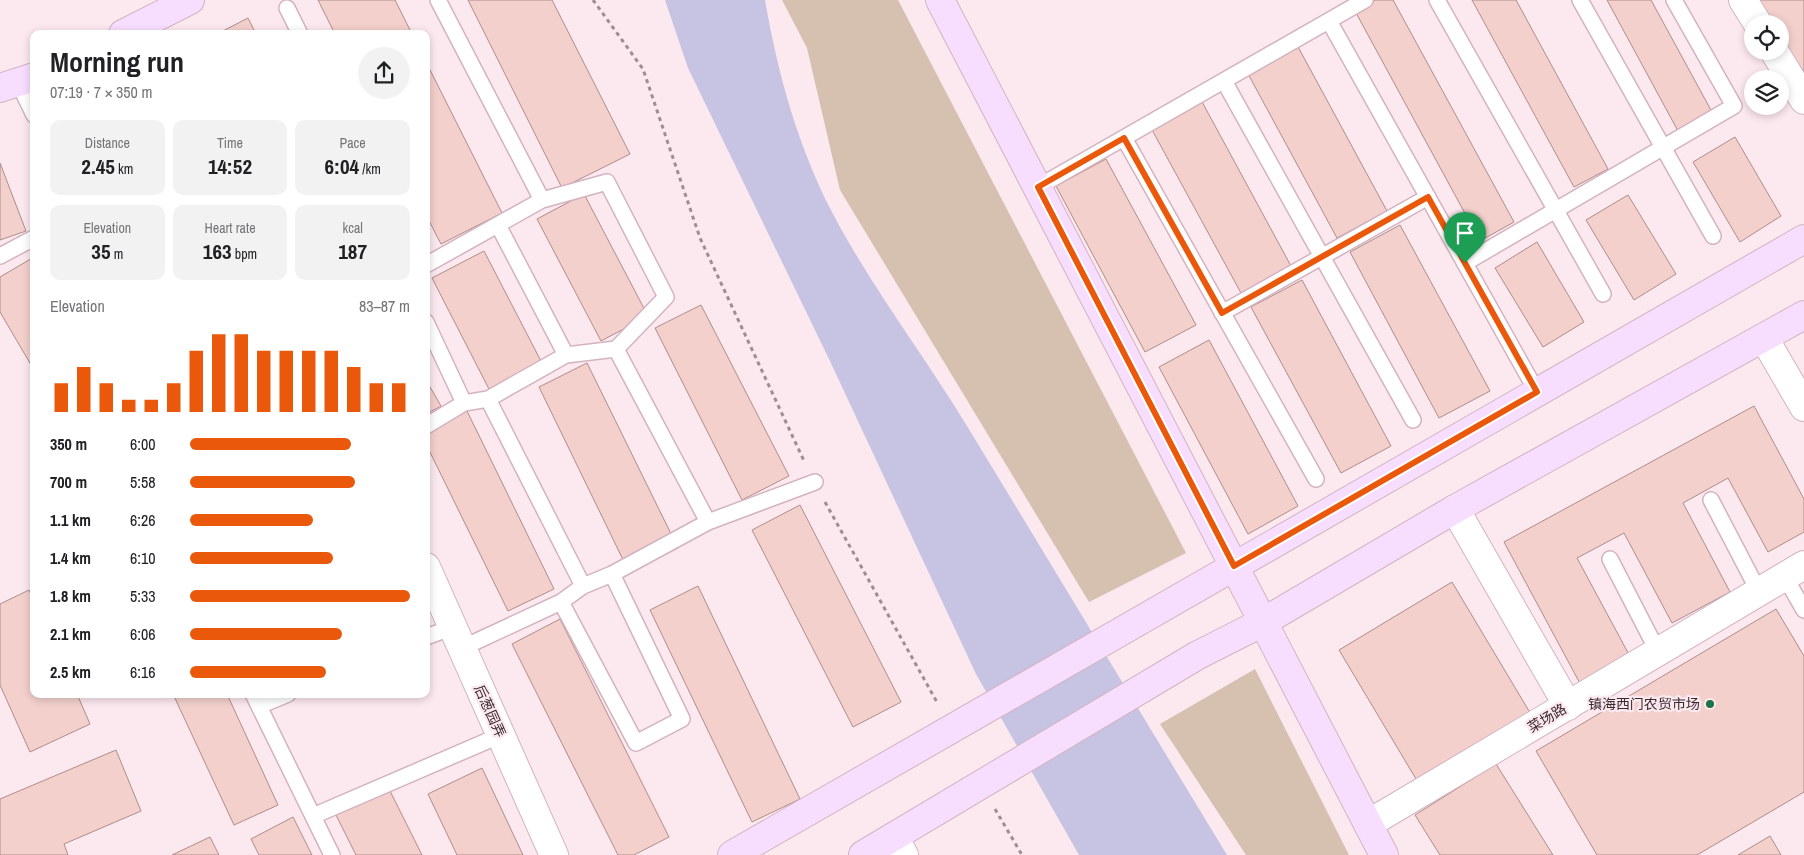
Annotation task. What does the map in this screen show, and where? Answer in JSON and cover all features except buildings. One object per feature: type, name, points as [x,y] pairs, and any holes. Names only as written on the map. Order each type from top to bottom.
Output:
[{"type":"street","points":[[134,30],[190,0]]},
{"type":"street","points":[[940,0],[1384,855]]},
{"type":"street","points":[[1743,0],[1752,15]]},
{"type":"street","points":[[1780,60],[1804,100]]},
{"type":"street","points":[[732,855],[1804,239]]},
{"type":"street","points":[[863,855],[899,846],[980,786],[1198,655],[1263,622],[1455,509],[1804,315]]},
{"type":"street","points":[[1764,338],[1804,407]]},
{"type":"street","points":[[1455,509],[1568,706]]},
{"type":"street","name":"菜场路","points":[[1368,824],[1794,571]]},
{"type":"street","name":"后葱园弄","points":[[430,576],[554,855]]},
{"type":"lane","points":[[438,0],[542,200]]},
{"type":"lane","points":[[1038,187],[1366,0]]},
{"type":"lane","points":[[1437,0],[1603,294]]},
{"type":"lane","points":[[1580,0],[1712,236]]},
{"type":"lane","points":[[1465,263],[1734,106],[1674,0]]},
{"type":"lane","points":[[287,8],[298,30]]},
{"type":"lane","points":[[1329,21],[1537,392]]},
{"type":"lane","points":[[1224,81],[1413,420]]},
{"type":"lane","points":[[17,83],[30,107]]},
{"type":"lane","points":[[1124,138],[1316,479]]},
{"type":"lane","points":[[430,263],[542,200],[607,182],[666,297],[616,349],[566,355],[488,399],[464,403],[430,424]]},
{"type":"lane","points":[[1222,313],[1428,197]]},
{"type":"lane","points":[[498,225],[566,355]]},
{"type":"lane","points":[[0,256],[30,240]]},
{"type":"lane","points":[[430,331],[464,403]]},
{"type":"lane","points":[[616,349],[708,522]]},
{"type":"lane","points":[[488,399],[583,586]]},
{"type":"lane","points":[[430,637],[457,637],[562,602],[583,586],[612,574],[708,522],[815,482]]},
{"type":"lane","points":[[1711,500],[1759,592]]},
{"type":"lane","points":[[1610,559],[1658,652]]},
{"type":"lane","points":[[1794,571],[1804,610]]},
{"type":"lane","points":[[562,602],[636,743],[682,719],[612,574]]},
{"type":"lane","points":[[256,700],[332,855]]},
{"type":"lane","points":[[313,816],[501,735]]},
{"type":"path","points":[[593,0],[643,69],[700,238],[815,482],[951,729]]},
{"type":"path","points":[[980,786],[1022,855]]},
{"type":"shaded area","points":[[782,0],[898,0],[1186,553],[1089,602],[840,190],[807,48]]},
{"type":"shaded area","points":[[1255,669],[1349,855],[1246,855],[1160,724]]},
{"type":"water","points":[[665,0],[765,0],[776,56],[791,110],[809,163],[833,214],[881,295],[967,426],[1227,855],[1079,855],[976,674],[829,359],[688,68]]},
{"type":"place","name":"镇海西门农贸市场","points":[[1710,704]]},
{"type":"route","points":[[1124,138],[1222,313],[1428,197],[1465,263],[1537,392],[1234,566],[1038,187],[1124,138]]}]
